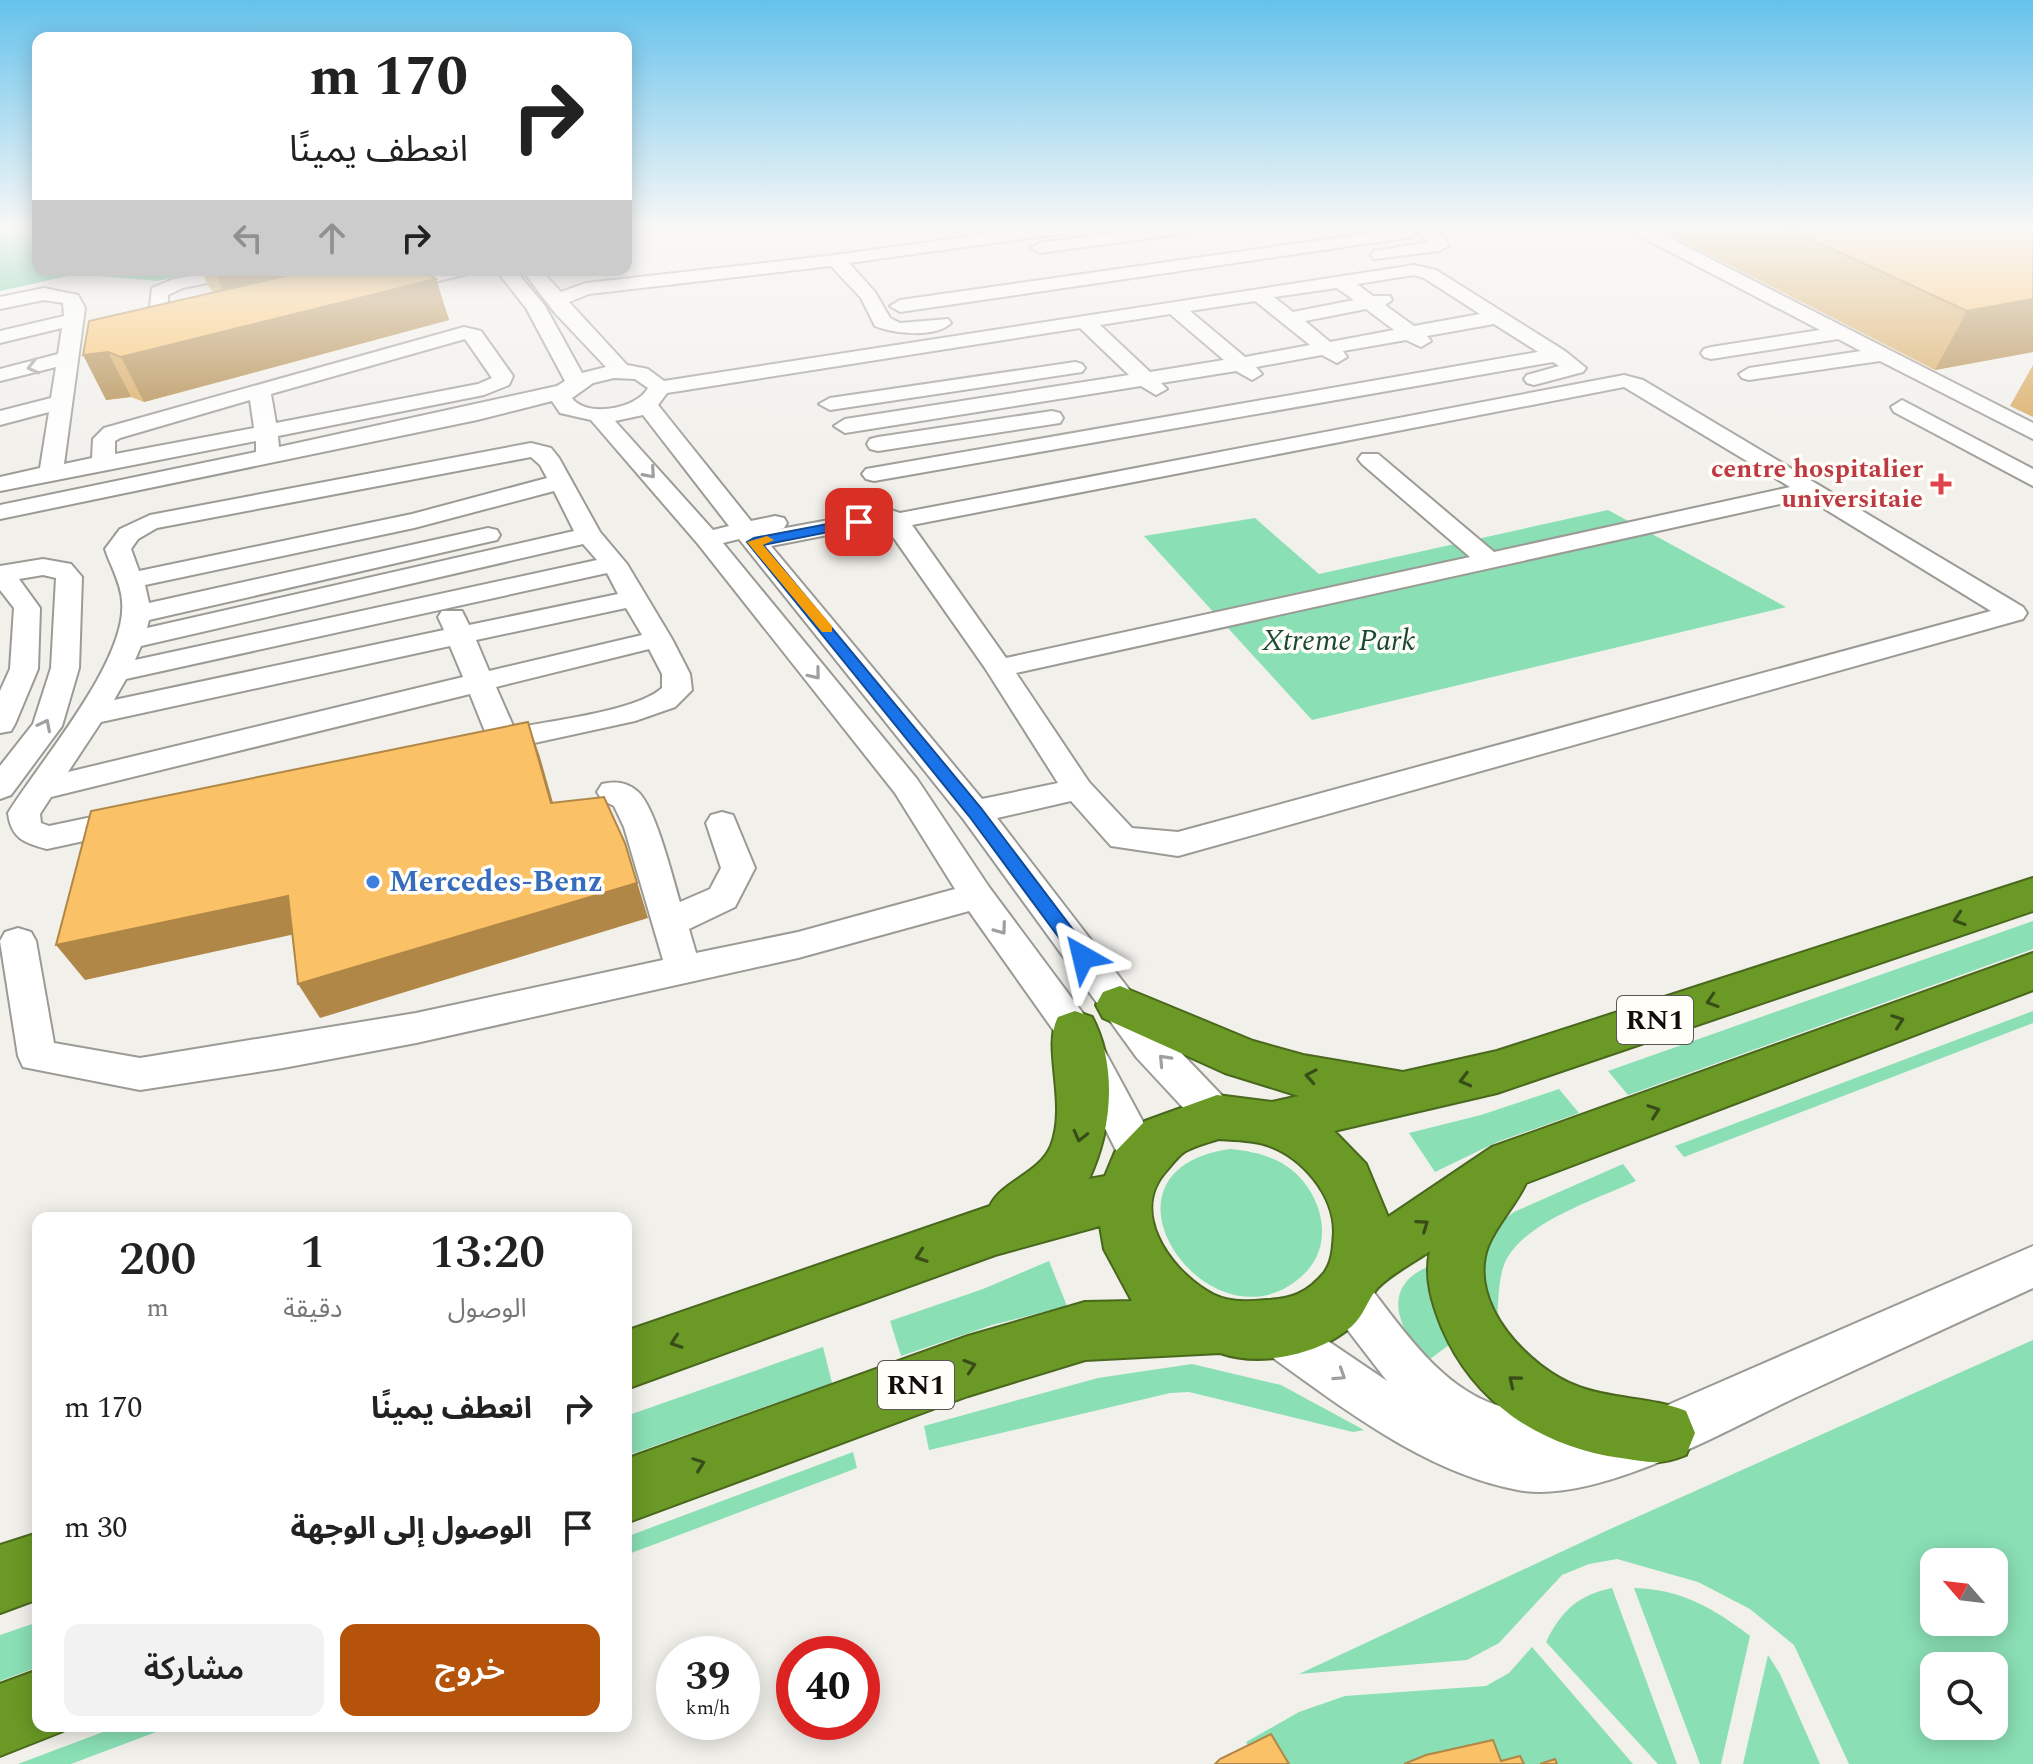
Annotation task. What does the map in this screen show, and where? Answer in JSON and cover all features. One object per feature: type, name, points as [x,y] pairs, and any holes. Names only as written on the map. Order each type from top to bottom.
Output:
[{"type":"highway","name":"RN1","points":[[1272,1124],[1497,1072],[2033,894]]},
{"type":"highway","name":"RN1","points":[[1352,1281],[1364,1240],[1359,1210],[1346,1181],[1327,1157],[1301,1137],[1272,1124],[1244,1118],[1217,1117],[1174,1130],[1156,1141],[1133,1178],[1124,1228],[1134,1259],[1148,1278],[1182,1311],[1216,1326],[1245,1333],[1275,1332],[1303,1324],[1327,1311],[1352,1281],[1511,1164],[2033,971]]},
{"type":"highway","points":[[1120,1005],[1243,1059],[1303,1076],[1415,1093]]},
{"type":"highway","points":[[995,1230],[1055,1183],[1074,1157],[1084,1118],[1084,1081],[1075,1031]]},
{"type":"highway","points":[[1511,1164],[1459,1247],[1457,1279],[1471,1328],[1493,1363],[1539,1399],[1642,1442]]},
{"type":"highway","points":[[632,1358],[995,1230],[1082,1204],[1133,1178]]},
{"type":"highway","name":"RN1","points":[[632,1489],[968,1366],[1085,1331],[1216,1326]]},
{"type":"highway","points":[[0,1579],[32,1568]]},
{"type":"highway","points":[[0,1720],[32,1708]]},
{"type":"street","points":[[51,473],[65,372],[64,310]]},
{"type":"street","points":[[156,310],[157,336],[193,335]]},
{"type":"street","points":[[537,310],[578,399],[707,539],[906,786],[977,896],[1075,1031],[1133,1178]]},
{"type":"street","points":[[563,310],[622,372]]},
{"type":"street","points":[[883,310],[882,322],[898,329],[961,319]]},
{"type":"street","points":[[0,512],[477,413],[578,399],[624,412],[652,396],[812,374],[904,350],[1002,348],[1085,322],[1160,310]]},
{"type":"street","points":[[1178,310],[1261,382],[1313,432]]},
{"type":"street","points":[[1277,310],[1404,414]]},
{"type":"street","points":[[1058,346],[1193,324],[1289,320],[1367,310]]},
{"type":"street","points":[[1380,310],[1439,349],[1458,371],[1493,396]]},
{"type":"street","points":[[1487,310],[1576,368],[1493,396]]},
{"type":"street","points":[[1801,310],[2033,432]]},
{"type":"street","points":[[845,426],[1240,364],[1498,317]]},
{"type":"street","points":[[0,320],[65,372]]},
{"type":"street","points":[[1273,335],[1289,320]]},
{"type":"street","points":[[1085,322],[1145,378],[1173,397],[1214,451]]},
{"type":"street","points":[[1711,353],[1844,332]]},
{"type":"street","points":[[0,484],[51,473],[104,453],[490,357],[474,335],[464,333],[292,383],[263,412],[112,433],[106,436],[104,453]]},
{"type":"street","points":[[1489,341],[1524,335]]},
{"type":"street","points":[[0,337],[65,372]]},
{"type":"street","points":[[1187,350],[1246,340]]},
{"type":"street","points":[[1002,348],[1030,374],[1102,458]]},
{"type":"street","points":[[1344,363],[1439,349]]},
{"type":"street","points":[[904,350],[994,477]]},
{"type":"street","points":[[1749,374],[1885,354]]},
{"type":"street","points":[[0,355],[65,372]]},
{"type":"street","points":[[643,355],[669,366]]},
{"type":"street","points":[[830,404],[1157,355]]},
{"type":"street","points":[[874,474],[994,477],[1102,458],[1189,419],[1558,355]]},
{"type":"street","points":[[0,375],[65,372]]},
{"type":"street","points":[[0,396],[65,372]]},
{"type":"street","points":[[0,418],[65,372]]},
{"type":"street","points":[[0,441],[65,372]]},
{"type":"street","points":[[0,464],[65,372]]},
{"type":"street","points":[[0,529],[388,474],[517,451],[543,453],[583,526],[614,564],[635,598],[676,674],[677,690],[665,701],[635,712],[47,838],[26,829],[24,813],[115,673],[132,628],[137,604],[118,549],[129,534],[150,522],[301,495],[388,474],[578,399],[598,374],[622,372],[648,376],[652,396],[748,536],[975,812],[1151,1047],[1217,1117]]},
{"type":"street","points":[[812,374],[886,373]]},
{"type":"street","points":[[707,539],[748,536],[889,514],[994,477],[1102,458],[1214,451],[1493,396],[1624,381],[1636,384],[2013,613],[1178,844],[1123,838],[1078,789],[999,668],[889,514],[874,474],[812,374]]},
{"type":"street","points":[[1207,391],[1261,382]]},
{"type":"street","points":[[1138,403],[1173,397]]},
{"type":"street","points":[[1902,407],[2033,479]]},
{"type":"street","points":[[263,412],[269,458]]},
{"type":"street","points":[[858,447],[1068,416]]},
{"type":"street","points":[[1370,459],[1490,561]]},
{"type":"street","points":[[128,581],[414,521],[556,472]]},
{"type":"street","points":[[388,474],[431,559],[446,603],[503,738]]},
{"type":"street","points":[[999,668],[1811,490]]},
{"type":"street","points":[[132,628],[583,526]]},
{"type":"street","points":[[115,673],[614,564]]},
{"type":"street","points":[[0,577],[43,567],[62,569],[69,577],[65,668],[47,726],[0,788]]},
{"type":"street","points":[[0,577],[27,608],[24,669],[0,724]]},
{"type":"street","points":[[88,715],[635,598]]},
{"type":"street","points":[[40,789],[658,639]]},
{"type":"street","points":[[975,812],[1078,789]]},
{"type":"street","points":[[613,792],[627,799],[640,827],[683,968]]},
{"type":"street","points":[[667,914],[688,916],[723,898],[738,868],[722,823]]},
{"type":"street","points":[[18,941],[37,1056],[140,1074],[416,1028],[798,945],[977,896]]},
{"type":"street","points":[[1275,1332],[1420,1427],[1483,1457],[1523,1468],[1556,1468],[1642,1442],[2033,1266]]},
{"type":"street","points":[[1352,1281],[1435,1398],[1458,1413],[1497,1430],[1642,1442]]},
{"type":"green space","name":"Xtreme Park","points":[[1608,510],[1786,607],[1312,720],[1144,536],[1255,518],[1319,574]]},
{"type":"green space","points":[[2033,921],[2033,949],[1628,1095],[1608,1071]]},
{"type":"green space","points":[[2033,1011],[2033,1023],[1684,1157],[1675,1146]]},
{"type":"green space","points":[[1559,1089],[1579,1113],[1497,1142],[1435,1172],[1409,1133],[1481,1115]]},
{"type":"green space","points":[[1230,1149],[1262,1155],[1292,1170],[1311,1192],[1321,1220],[1320,1248],[1314,1261],[1305,1273],[1270,1294],[1234,1295],[1201,1279],[1176,1253],[1162,1222],[1164,1190],[1185,1164]]},
{"type":"green space","points":[[1623,1164],[1636,1181],[1560,1215],[1524,1238],[1511,1252],[1501,1276],[1494,1336],[1477,1306],[1480,1245],[1496,1226],[1514,1212]]},
{"type":"green space","points":[[1049,1261],[1067,1306],[992,1325],[901,1356],[890,1321],[983,1289]]},
{"type":"green space","points":[[1438,1263],[1457,1339],[1426,1362],[1407,1334],[1398,1306],[1400,1293],[1407,1281],[1419,1271]]},
{"type":"green space","points":[[2033,1340],[2033,1764],[1849,1764],[1794,1645],[1750,1609],[1698,1582],[1617,1559],[1589,1564],[1562,1575],[1499,1643],[1467,1660],[1299,1674],[1608,1530]]},
{"type":"green space","points":[[823,1347],[832,1383],[632,1454],[632,1414]]},
{"type":"green space","points":[[1192,1364],[1281,1385],[1364,1430],[1353,1432],[1189,1392],[1170,1393],[929,1450],[924,1426],[1098,1378]]},
{"type":"green space","points":[[853,1452],[857,1468],[632,1553],[632,1535]]},
{"type":"green space","points":[[1612,1588],[1677,1764],[1658,1764],[1546,1642],[1558,1621],[1572,1606],[1589,1595]]},
{"type":"green space","points":[[1634,1588],[1682,1596],[1723,1617],[1750,1636],[1721,1764],[1700,1764]]},
{"type":"green space","points":[[32,1624],[32,1669],[0,1681],[0,1635]]},
{"type":"green space","points":[[1532,1647],[1633,1764],[1257,1764],[1246,1742],[1299,1712],[1345,1696],[1486,1686],[1509,1673]]},
{"type":"green space","points":[[1768,1655],[1780,1674],[1820,1764],[1743,1764]]},
{"type":"green space","points":[[103,1732],[156,1732],[71,1764],[18,1764]]},
{"type":"building","points":[[136,310],[310,310],[121,357],[108,352],[83,355],[89,321]]},
{"type":"building","name":"Mercedes-Benz","points":[[528,722],[551,803],[604,797],[625,843],[637,883],[298,984],[288,896],[56,945],[91,811]]},
{"type":"building","points":[[1271,1734],[1289,1764],[1215,1764],[1220,1759]]},
{"type":"building","points":[[1493,1740],[1501,1761],[1520,1756],[1524,1764],[1404,1764],[1426,1755]]},
{"type":"building","points":[[1555,1759],[1557,1764],[1540,1764]]},
{"type":"slow traffic","points":[[767,540],[754,542],[827,629]]},
{"type":"place","name":"centre hospitalier universitaie","points":[[1941,484]]},
{"type":"place","name":"Mercedes-Benz","points":[[373,882]]},
{"type":"route","points":[[859,522],[754,542],[975,812],[1083,957]]}]
